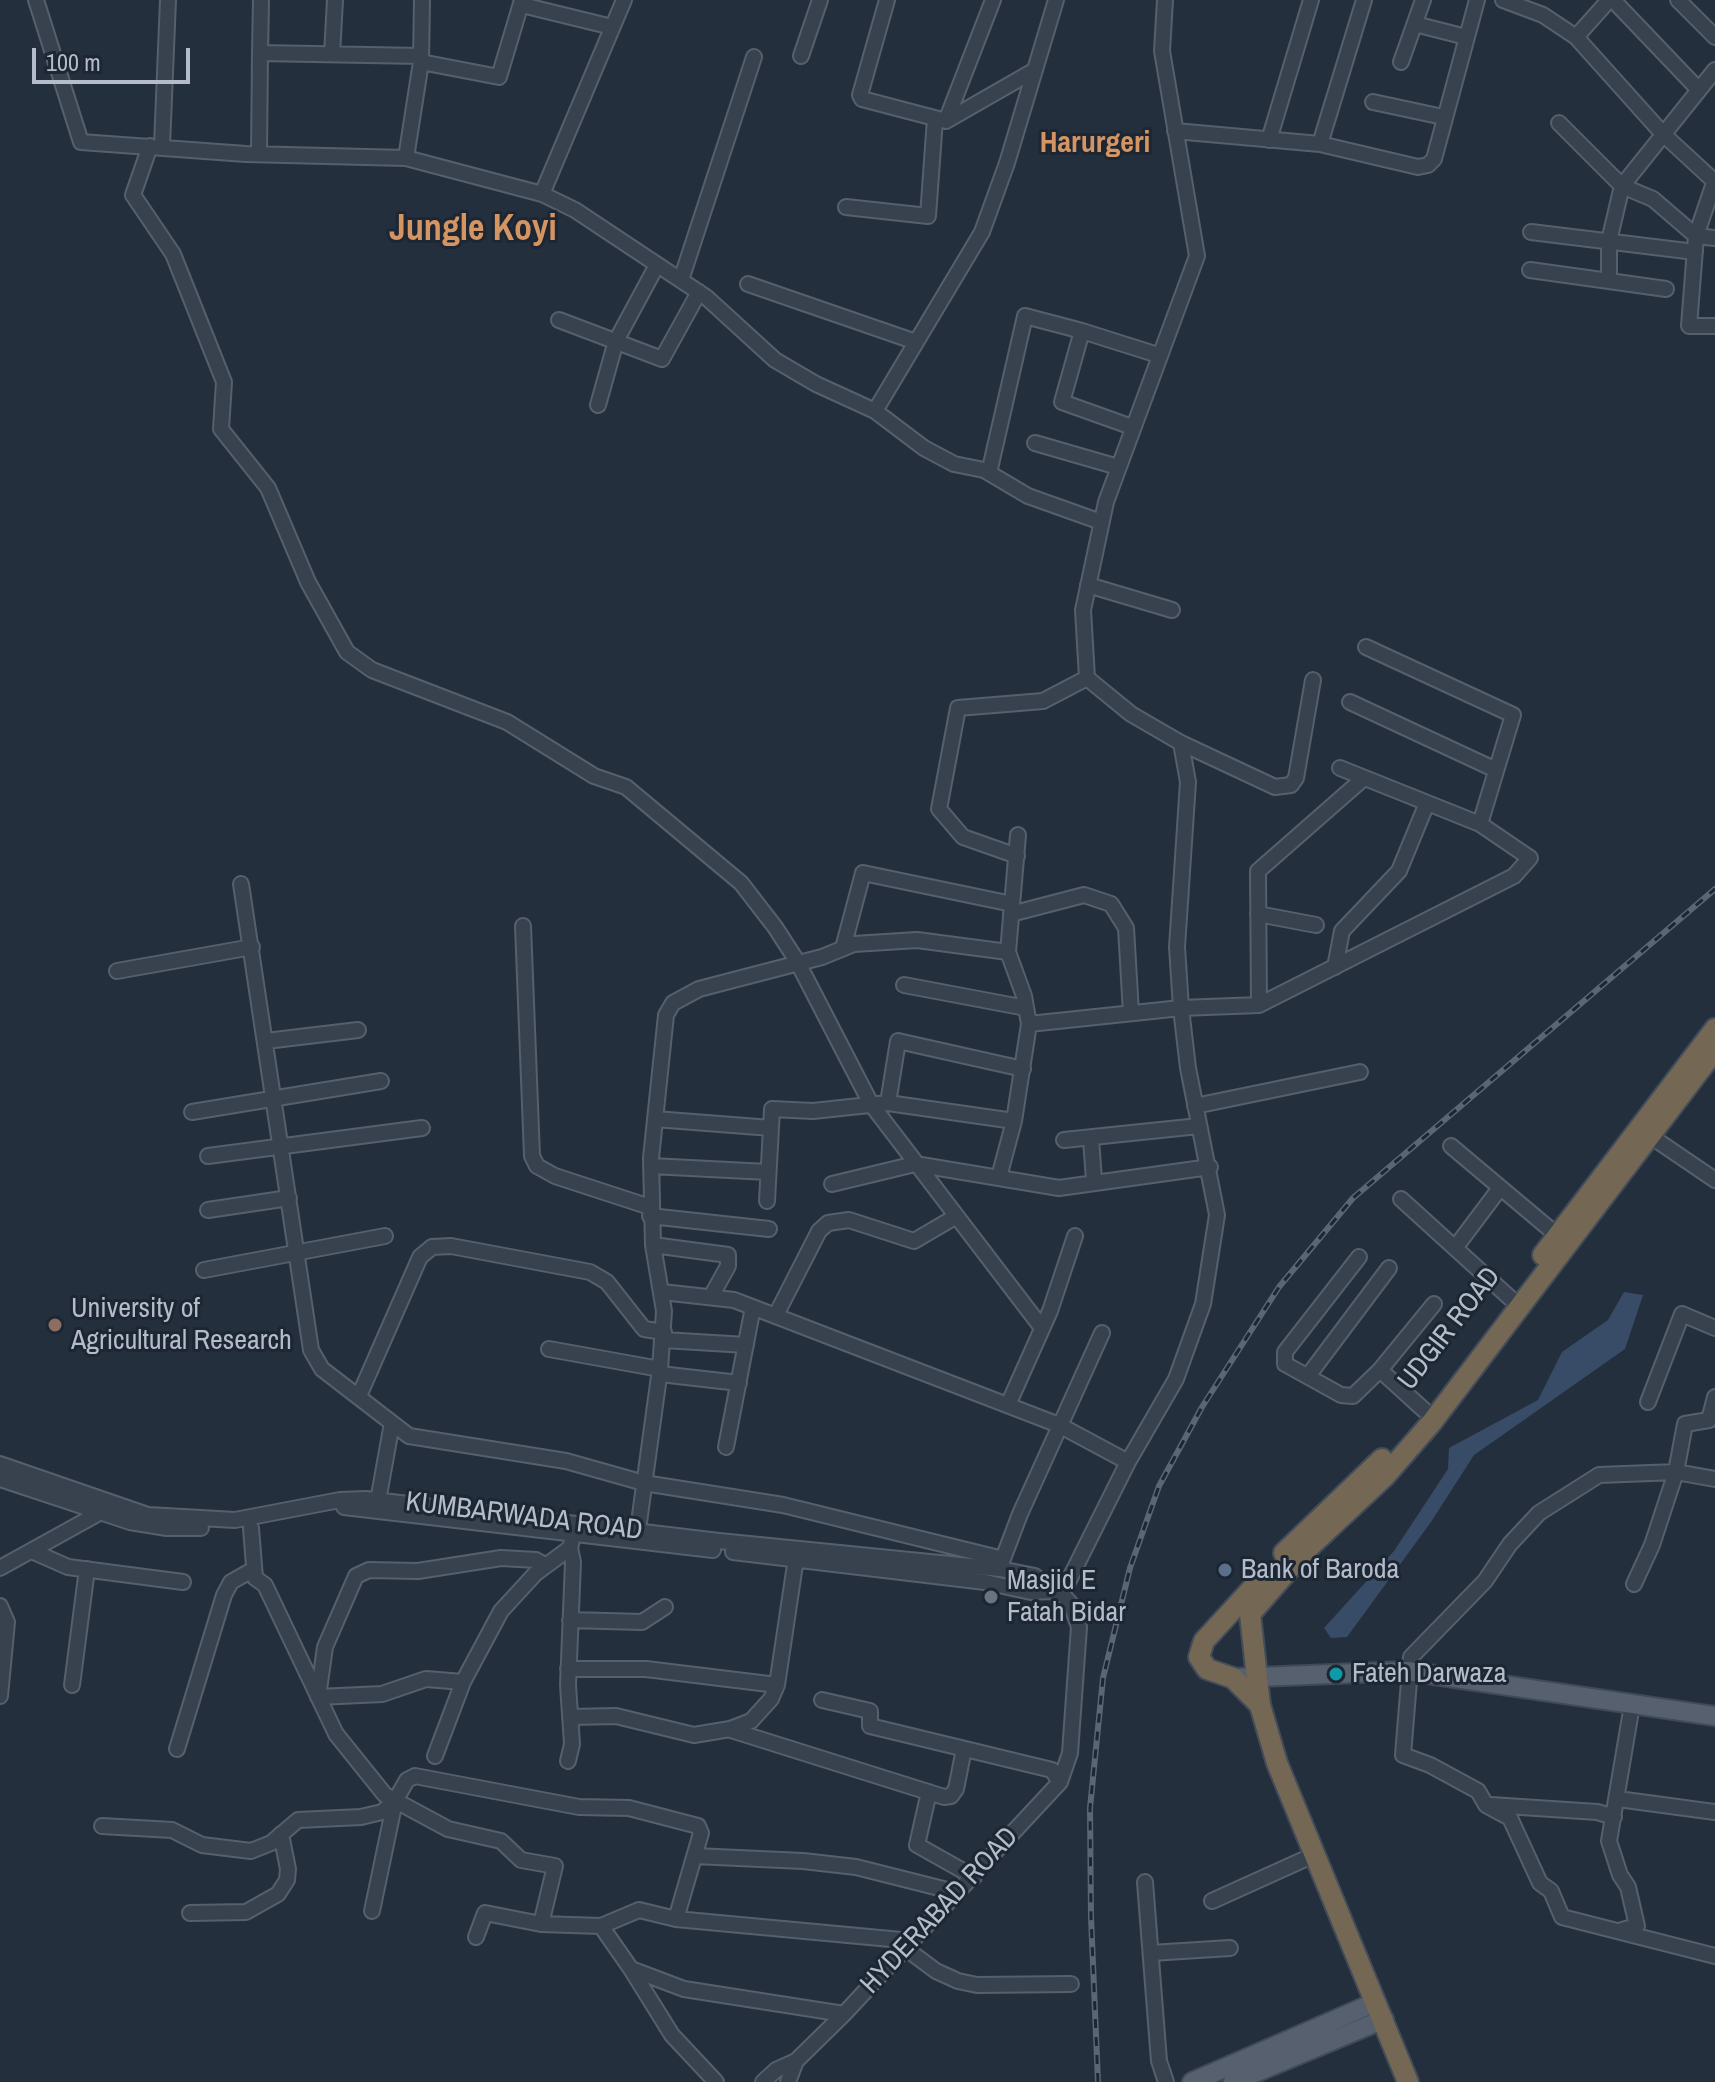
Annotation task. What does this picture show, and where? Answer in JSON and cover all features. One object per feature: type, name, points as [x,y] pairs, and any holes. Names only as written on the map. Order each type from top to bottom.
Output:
[{"type":"highway","name":"UDGIR ROAD","points":[[1257,1677],[1248,1623],[1254,1606],[1304,1552],[1385,1476],[1432,1422],[1645,1133],[1715,1029]]},
{"type":"highway","name":"UDGIR ROAD","points":[[1233,1678],[1201,1664],[1204,1641],[1293,1543],[1375,1467],[1424,1410],[1558,1236],[1715,1050]]},
{"type":"highway","points":[[1257,1677],[1260,1705],[1277,1763],[1408,2082]]},
{"type":"highway","points":[[1233,1678],[1260,1705]]},
{"type":"main road","points":[[1233,1678],[1407,1671],[1715,1716]]},
{"type":"main road","points":[[1233,2082],[1260,2077],[1380,2010]]},
{"type":"main road","points":[[1192,2082],[1380,2010]]},
{"type":"street","points":[[36,0],[81,142],[259,154],[406,158],[542,194],[575,210],[699,292],[775,360],[816,384],[875,411],[954,464],[989,473],[1028,496],[1101,522]]},
{"type":"street","points":[[168,0],[156,146],[133,195],[176,260],[224,382],[221,429],[268,488],[308,582],[347,652],[380,674],[507,722],[594,776],[626,787],[741,883],[797,961],[871,1104],[1042,1328]]},
{"type":"street","points":[[259,154],[261,0]]},
{"type":"street","points":[[332,54],[335,0]]},
{"type":"street","points":[[406,158],[421,59],[422,0]]},
{"type":"street","points":[[542,194],[624,0]]},
{"type":"street","points":[[801,56],[820,0]]},
{"type":"street","points":[[887,0],[861,98],[940,120],[1035,70]]},
{"type":"street","points":[[846,207],[928,216],[940,120],[993,0]]},
{"type":"street","points":[[875,411],[982,232],[1056,0]]},
{"type":"street","points":[[1165,0],[1162,51],[1197,256],[1132,427],[1101,522],[1083,610],[1087,678],[1131,714],[1181,743],[1275,787],[1291,785],[1296,778],[1313,680]]},
{"type":"street","points":[[1269,140],[1311,0]]},
{"type":"street","points":[[1320,144],[1364,0]]},
{"type":"street","points":[[1401,62],[1423,0]]},
{"type":"street","points":[[1175,131],[1320,144],[1418,167],[1428,165],[1434,159],[1477,0]]},
{"type":"street","points":[[1503,0],[1543,15],[1576,37],[1663,134],[1714,181],[1696,236],[1689,326],[1715,326]]},
{"type":"street","points":[[1576,37],[1611,0],[1698,89]]},
{"type":"street","points":[[1678,0],[1715,37]]},
{"type":"street","points":[[260,53],[421,59],[499,77],[522,3],[612,27]]},
{"type":"street","points":[[1415,24],[1466,37]]},
{"type":"street","points":[[681,280],[754,57]]},
{"type":"street","points":[[1609,281],[1609,241],[1622,186],[1715,70]]},
{"type":"street","points":[[1373,102],[1443,117]]},
{"type":"street","points":[[1559,123],[1622,186],[1653,199],[1696,236],[1715,238]]},
{"type":"street","points":[[1531,232],[1695,252]]},
{"type":"street","points":[[598,405],[616,341],[657,265]]},
{"type":"street","points":[[1530,270],[1666,289]]},
{"type":"street","points":[[748,284],[916,342]]},
{"type":"street","points":[[559,320],[662,359],[699,292]]},
{"type":"street","points":[[989,473],[1025,316],[1158,355]]},
{"type":"street","points":[[1082,331],[1062,402],[1132,427]]},
{"type":"street","points":[[1035,443],[1118,467]]},
{"type":"street","points":[[1088,585],[1172,610]]},
{"type":"street","points":[[1366,647],[1513,715],[1480,824]]},
{"type":"street","points":[[1017,856],[963,837],[939,809],[958,708],[1043,701],[1087,678]]},
{"type":"street","points":[[1350,702],[1496,770]]},
{"type":"street","points":[[1056,1593],[1176,1379],[1203,1304],[1217,1215],[1210,1167],[1195,1106],[1181,1008],[1177,947],[1188,782],[1181,743]]},
{"type":"street","points":[[1029,1024],[1181,1008],[1259,1005],[1514,876],[1530,858],[1480,824],[1340,768]]},
{"type":"street","points":[[1259,1005],[1258,871],[1364,778]]},
{"type":"street","points":[[1335,967],[1340,934],[1399,871],[1427,803]]},
{"type":"street","points":[[999,1177],[1014,1121],[1029,1024],[1008,952],[1018,835]]},
{"type":"street","points":[[843,948],[863,873],[1012,909],[1084,895],[1111,904],[1126,928],[1131,1013]]},
{"type":"street","points":[[241,884],[313,1356],[322,1369],[409,1436],[566,1461],[644,1483],[783,1505],[1001,1564],[1059,1425],[1102,1333]]},
{"type":"street","points":[[1258,914],[1316,925]]},
{"type":"street","points":[[523,926],[532,1156],[537,1166],[555,1176],[650,1212],[769,1229]]},
{"type":"street","points":[[637,1536],[664,1336],[662,1292],[650,1212],[651,1166],[666,1015],[673,1003],[699,989],[797,961],[822,957],[843,948],[879,941],[917,940],[1008,952]]},
{"type":"street","points":[[117,971],[252,947]]},
{"type":"street","points":[[904,985],[1026,1008]]},
{"type":"street","points":[[266,1041],[358,1030]]},
{"type":"street","points":[[888,1103],[898,1041],[1023,1069]]},
{"type":"street","points":[[1195,1106],[1360,1072]]},
{"type":"street","points":[[192,1112],[381,1081]]},
{"type":"street","points":[[767,1201],[772,1109],[813,1111],[888,1103],[1014,1121]]},
{"type":"street","points":[[655,1119],[771,1128]]},
{"type":"street","points":[[1064,1140],[1199,1126]]},
{"type":"street","points":[[208,1156],[281,1149],[422,1128]]},
{"type":"street","points":[[1645,1133],[1715,1180]]},
{"type":"street","points":[[1091,1139],[1094,1180]]},
{"type":"street","points":[[1451,1146],[1558,1236]]},
{"type":"street","points":[[832,1184],[915,1164],[1059,1188],[1094,1180],[1210,1167]]},
{"type":"street","points":[[651,1166],[768,1172]]},
{"type":"street","points":[[1455,1248],[1500,1188]]},
{"type":"street","points":[[208,1210],[289,1198]]},
{"type":"street","points":[[1401,1199],[1510,1298]]},
{"type":"street","points":[[776,1315],[819,1231],[828,1223],[849,1220],[914,1241],[955,1217]]},
{"type":"street","points":[[204,1270],[297,1255],[385,1236]]},
{"type":"street","points":[[1008,1405],[1042,1328],[1075,1236]]},
{"type":"street","points":[[653,1245],[728,1255],[728,1266],[712,1295]]},
{"type":"street","points":[[359,1396],[420,1257],[432,1247],[451,1246],[590,1272],[607,1282],[644,1329],[664,1336],[746,1345]]},
{"type":"street","points":[[1359,1257],[1283,1356],[1285,1364],[1341,1395],[1353,1396],[1380,1370],[1434,1304]]},
{"type":"street","points":[[1308,1376],[1389,1268]]},
{"type":"street","points":[[662,1292],[712,1295],[776,1315],[1059,1425],[1128,1462]]},
{"type":"street","points":[[726,1447],[753,1307]]},
{"type":"street","points":[[1648,1402],[1682,1314],[1715,1328]]},
{"type":"street","points":[[549,1349],[660,1372],[739,1383]]},
{"type":"street","points":[[1380,1370],[1424,1410]]},
{"type":"street","points":[[1634,1584],[1652,1545],[1676,1472],[1685,1424],[1709,1420],[1715,1397]]},
{"type":"street","points":[[378,1501],[392,1423]]},
{"type":"street","name":"KUMBARWADA ROAD","points":[[0,1464],[132,1512],[166,1517],[235,1520],[348,1498],[1056,1593]]},
{"type":"street","points":[[1715,1479],[1676,1472],[1599,1475],[1539,1513],[1510,1544],[1485,1581],[1411,1657],[1407,1671],[1403,1755],[1430,1765],[1478,1791],[1486,1805],[1510,1818],[1540,1883],[1551,1891],[1562,1917],[1715,1956]]},
{"type":"street","name":"KUMBARWADA ROAD","points":[[0,1479],[101,1512],[167,1528],[251,1528],[347,1507],[571,1542],[637,1536],[1001,1564],[1035,1576],[1056,1593]]},
{"type":"street","points":[[0,1568],[34,1552],[101,1512]]},
{"type":"street","points":[[251,1528],[255,1578],[265,1585],[336,1734],[385,1795],[448,1829],[501,1841],[521,1860],[555,1866],[541,1924]]},
{"type":"street","points":[[435,1756],[463,1682],[501,1611],[571,1542]]},
{"type":"street","points":[[568,1761],[572,1717],[568,1669],[573,1562],[571,1542]]},
{"type":"street","points":[[34,1552],[58,1564],[183,1582]]},
{"type":"street","points":[[318,1697],[325,1647],[356,1576],[369,1570],[418,1571],[501,1558],[536,1560],[545,1565]]},
{"type":"street","points":[[572,1717],[616,1716],[694,1735],[730,1729],[751,1721],[777,1685],[796,1558]]},
{"type":"street","points":[[72,1685],[87,1569]]},
{"type":"street","points":[[177,1749],[224,1595],[231,1582],[254,1569]]},
{"type":"street","name":"HYDERABAD ROAD","points":[[763,2082],[776,2070],[796,2061],[844,2014],[1060,1782],[1070,1753],[1079,1627],[1071,1604],[1056,1593]]},
{"type":"street","points":[[0,1606],[7,1622],[0,1696]]},
{"type":"street","points":[[570,1620],[642,1622],[665,1607]]},
{"type":"street","points":[[568,1669],[646,1669],[777,1685]]},
{"type":"street","points":[[318,1697],[382,1694],[426,1679],[463,1682]]},
{"type":"street","points":[[822,1700],[870,1711],[870,1726],[1052,1770],[1060,1782]]},
{"type":"street","points":[[1618,1931],[1637,1926],[1628,1887],[1620,1875],[1609,1841],[1632,1705]]},
{"type":"street","points":[[730,1729],[929,1792],[951,1796],[956,1789],[964,1749]]},
{"type":"street","points":[[372,1911],[395,1801],[407,1780],[415,1776],[579,1807],[629,1808],[702,1828],[676,1919]]},
{"type":"street","points":[[929,1792],[917,1845],[974,1877]]},
{"type":"street","points":[[1618,1799],[1715,1812]]},
{"type":"street","points":[[102,1826],[172,1830],[202,1845],[251,1851],[265,1847],[298,1820],[332,1815],[361,1817],[382,1812],[395,1801]]},
{"type":"street","points":[[1486,1805],[1597,1812],[1614,1817]]},
{"type":"street","points":[[190,1913],[246,1912],[278,1894],[287,1880],[288,1869],[281,1834]]},
{"type":"street","points":[[1212,1901],[1316,1854]]},
{"type":"street","points":[[695,1856],[856,1867],[959,1893]]},
{"type":"street","points":[[1145,1882],[1159,2061],[1166,2082]]},
{"type":"street","points":[[476,1937],[485,1913],[541,1924],[601,1926],[639,1910],[676,1919],[908,1944],[936,1971],[977,1985],[1071,1984]]},
{"type":"street","points":[[601,1926],[672,2035],[716,2082]]},
{"type":"street","points":[[1151,1953],[1230,1948]]},
{"type":"street","points":[[631,1969],[684,1989],[844,2014]]},
{"type":"street","name":"HYDERABAD ROAD","points":[[788,2082],[796,2061]]},
{"type":"water","points":[[1624,1292],[1643,1295],[1625,1349],[1474,1455],[1431,1522],[1347,1637],[1331,1638],[1324,1628],[1394,1551],[1448,1469],[1449,1448],[1538,1400],[1562,1352],[1608,1320]]},
{"type":"railway","points":[[1098,2082],[1090,1808],[1103,1678],[1130,1568],[1159,1486],[1202,1407],[1279,1287],[1353,1198],[1715,889]]},
{"type":"place","name":"University of Agricultural Research","points":[[55,1325]]},
{"type":"place","name":"Bank of Baroda","points":[[1225,1570]]},
{"type":"place","name":"Masjid E Fatah Bidar","points":[[991,1597]]},
{"type":"place","name":"Fateh Darwaza","points":[[1336,1674]]},
{"type":"district","name":"Harurgeri","points":[[1095,144]]},
{"type":"district","name":"Jungle Koyi","points":[[473,230]]}]
